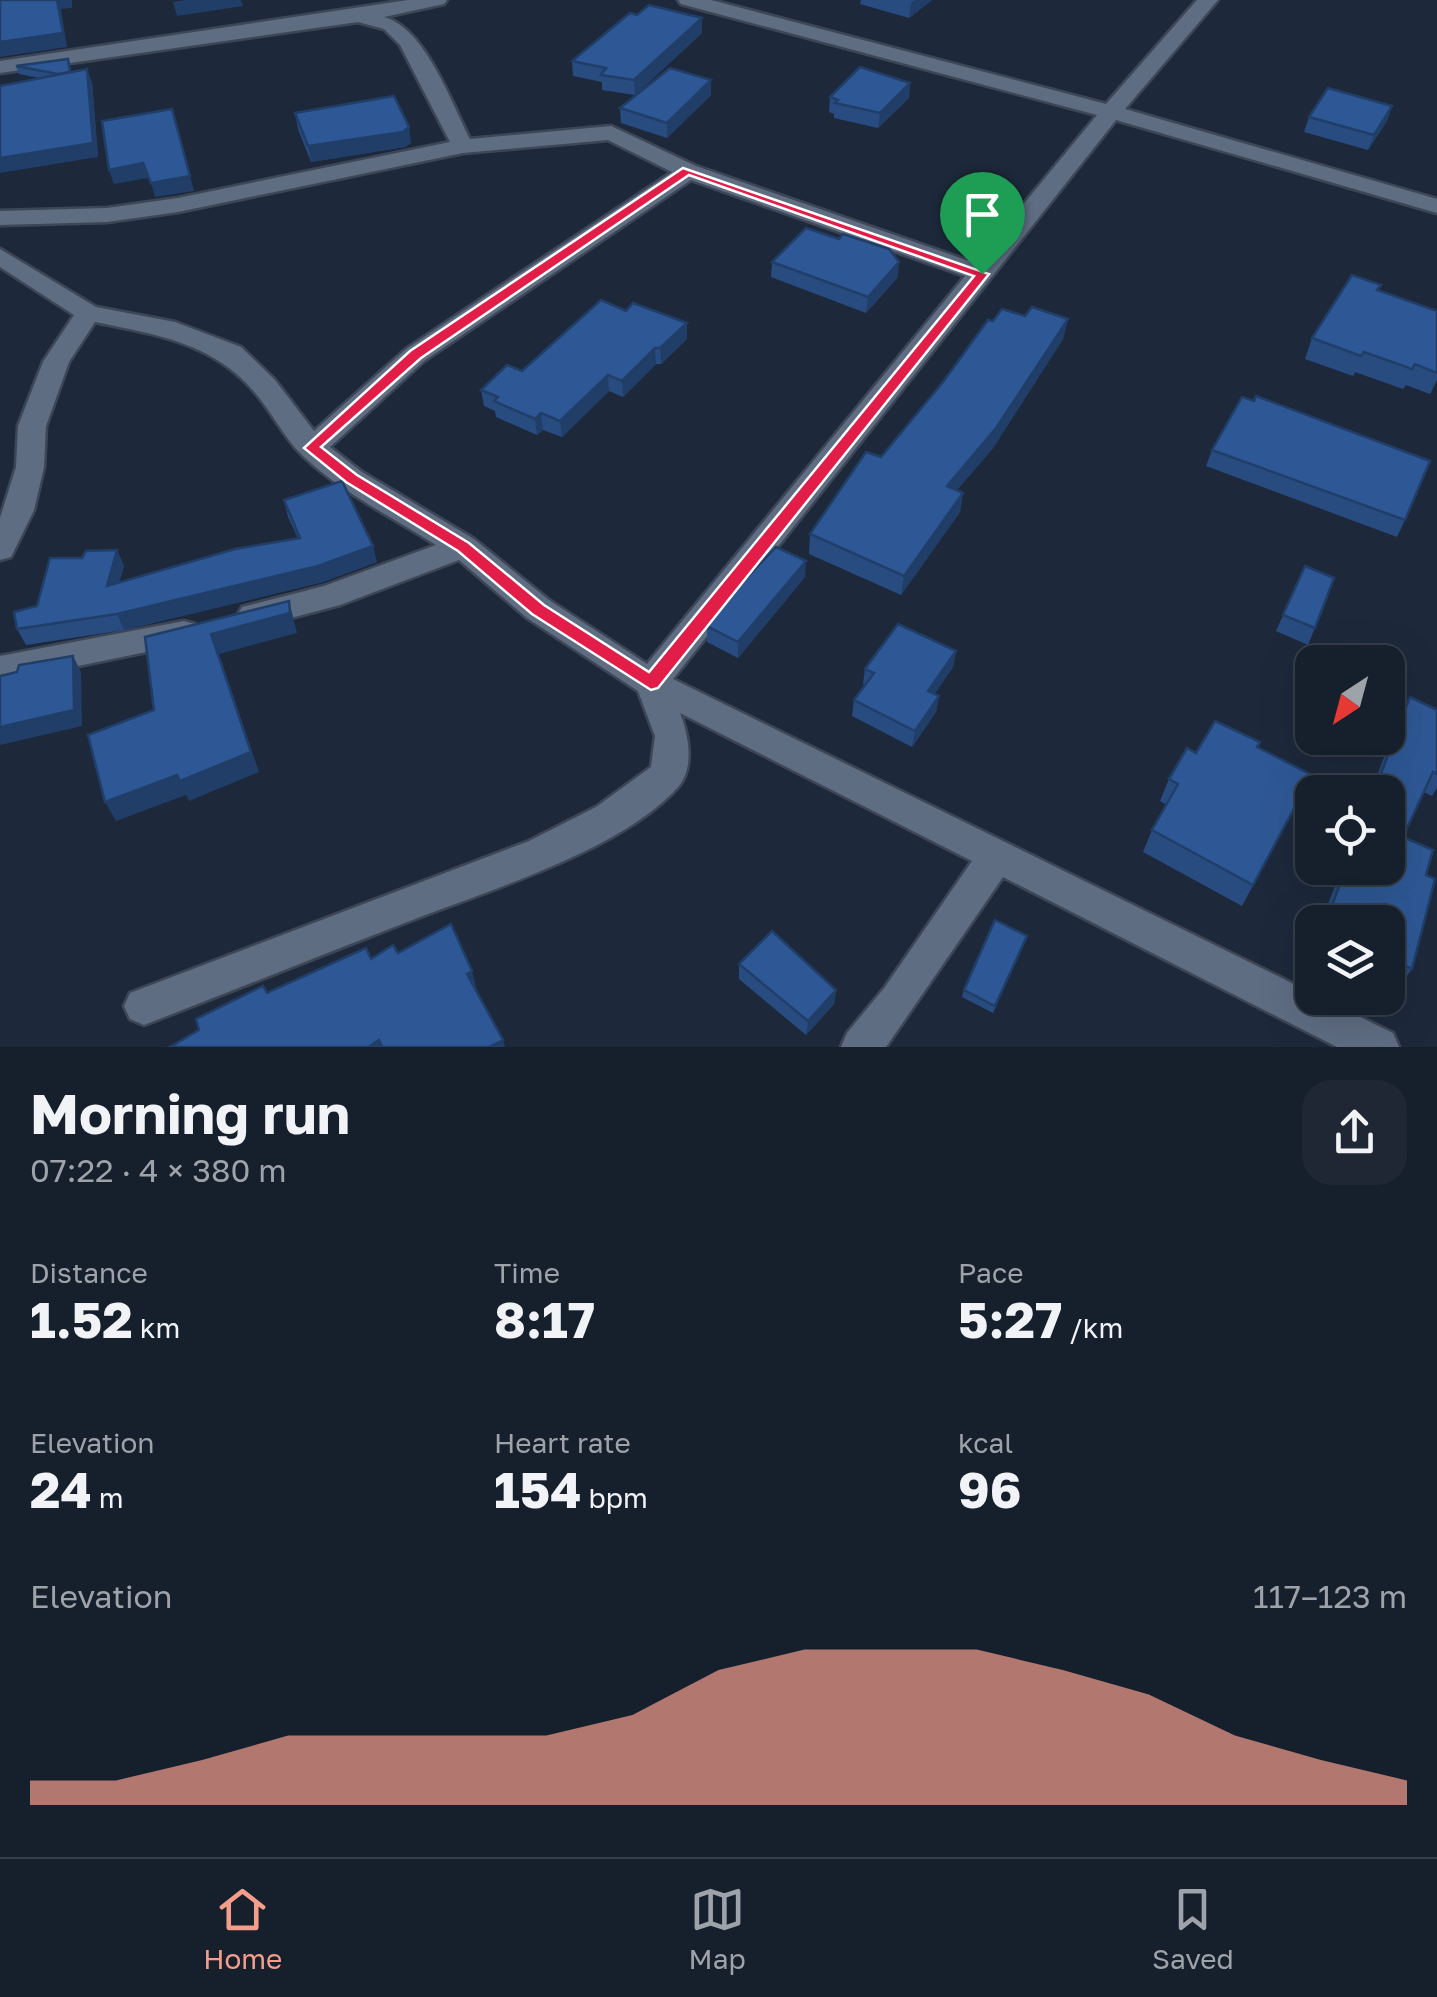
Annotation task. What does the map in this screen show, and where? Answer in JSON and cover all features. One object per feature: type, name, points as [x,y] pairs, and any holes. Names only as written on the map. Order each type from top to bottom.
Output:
[{"type":"street","points":[[0,67],[354,8],[437,0]]},
{"type":"street","points":[[688,0],[1111,112],[1437,206]]},
{"type":"street","points":[[651,683],[1111,112],[1208,0]]},
{"type":"street","points":[[354,8],[391,25],[410,42],[463,146]]},
{"type":"street","points":[[0,218],[106,215],[178,206],[463,146],[611,132],[688,170],[982,274]]},
{"type":"street","points":[[312,448],[416,355],[688,170]]},
{"type":"street","points":[[0,256],[88,313],[166,328],[232,353],[265,386],[312,448],[352,478],[464,547],[538,609],[651,683],[1379,1047]]},
{"type":"street","points":[[0,549],[18,510],[38,410],[56,362],[88,313]]},
{"type":"street","points":[[0,669],[125,646],[329,597],[464,547]]},
{"type":"street","points":[[144,1006],[460,885],[601,823],[642,798],[668,774],[672,736],[651,683]]},
{"type":"street","points":[[861,1047],[899,1000],[997,855]]},
{"type":"building","points":[[0,0],[57,0],[63,33],[0,42]]},
{"type":"building","points":[[649,5],[702,18],[634,80],[601,75],[606,68],[572,61],[630,13],[637,15]]},
{"type":"building","points":[[68,59],[70,72],[58,74],[16,66]]},
{"type":"building","points":[[860,67],[910,83],[880,113],[835,103],[838,100],[830,97]]},
{"type":"building","points":[[670,68],[711,80],[667,123],[620,108]]},
{"type":"building","points":[[87,69],[93,143],[0,158],[0,86]]},
{"type":"building","points":[[1328,88],[1392,106],[1374,135],[1309,117]]},
{"type":"building","points":[[394,96],[409,127],[403,132],[308,146],[295,113]]},
{"type":"building","points":[[172,109],[190,176],[151,183],[143,163],[109,170],[102,121]]},
{"type":"building","points":[[806,228],[839,239],[843,234],[889,249],[899,262],[868,297],[772,262]]},
{"type":"building","points":[[1352,275],[1381,285],[1377,290],[1437,311],[1437,373],[1415,364],[1412,369],[1364,352],[1361,356],[1312,338]]},
{"type":"building","points":[[601,300],[626,311],[633,303],[687,323],[622,381],[608,375],[560,421],[541,413],[535,419],[494,401],[498,397],[481,390],[507,365],[522,371]]},
{"type":"building","points":[[1032,307],[1068,319],[996,428],[947,486],[963,493],[904,576],[810,534],[866,452],[881,457],[988,320],[993,321],[1002,309],[1025,316]]},
{"type":"building","points":[[1256,396],[1430,461],[1405,520],[1212,450],[1242,397],[1254,401]]},
{"type":"building","points":[[342,481],[373,546],[318,566],[117,614],[17,629],[14,612],[37,606],[50,558],[82,558],[86,551],[117,550],[107,586],[235,549],[300,538],[284,500]]},
{"type":"building","points":[[776,547],[806,561],[738,642],[707,626],[737,588]]},
{"type":"building","points":[[1305,566],[1334,578],[1315,628],[1283,615]]},
{"type":"building","points":[[289,601],[290,613],[211,634],[251,752],[180,781],[177,775],[105,802],[88,735],[154,710],[145,637]]},
{"type":"building","points":[[898,624],[956,651],[928,691],[939,696],[915,731],[854,700],[874,673],[865,669]]},
{"type":"building","points":[[73,656],[74,710],[0,727],[0,676],[17,672],[19,665]]},
{"type":"building","points":[[1410,697],[1437,710],[1437,774],[1433,772],[1405,833],[1405,775],[1380,775],[1388,755],[1405,755],[1405,710]]},
{"type":"building","points":[[1215,721],[1260,742],[1257,747],[1312,775],[1295,775],[1295,807],[1253,885],[1152,830],[1178,784],[1169,779],[1187,748],[1196,753]]},
{"type":"building","points":[[1405,838],[1433,850],[1426,875],[1435,879],[1412,969],[1405,966],[1405,905],[1332,905],[1340,885],[1405,885]]},
{"type":"building","points":[[995,920],[1027,936],[995,1006],[964,990]]},
{"type":"building","points":[[451,924],[472,971],[467,974],[503,1040],[489,1047],[382,1047],[379,1040],[369,1047],[170,1047],[199,1030],[196,1019],[263,986],[267,993],[366,948],[371,959],[393,945],[398,953]]},
{"type":"building","points":[[772,931],[836,990],[808,1021],[739,964]]},
{"type":"route","points":[[688,170],[982,274],[651,683],[538,609],[464,547],[352,478],[312,448],[416,355],[688,170]]}]
